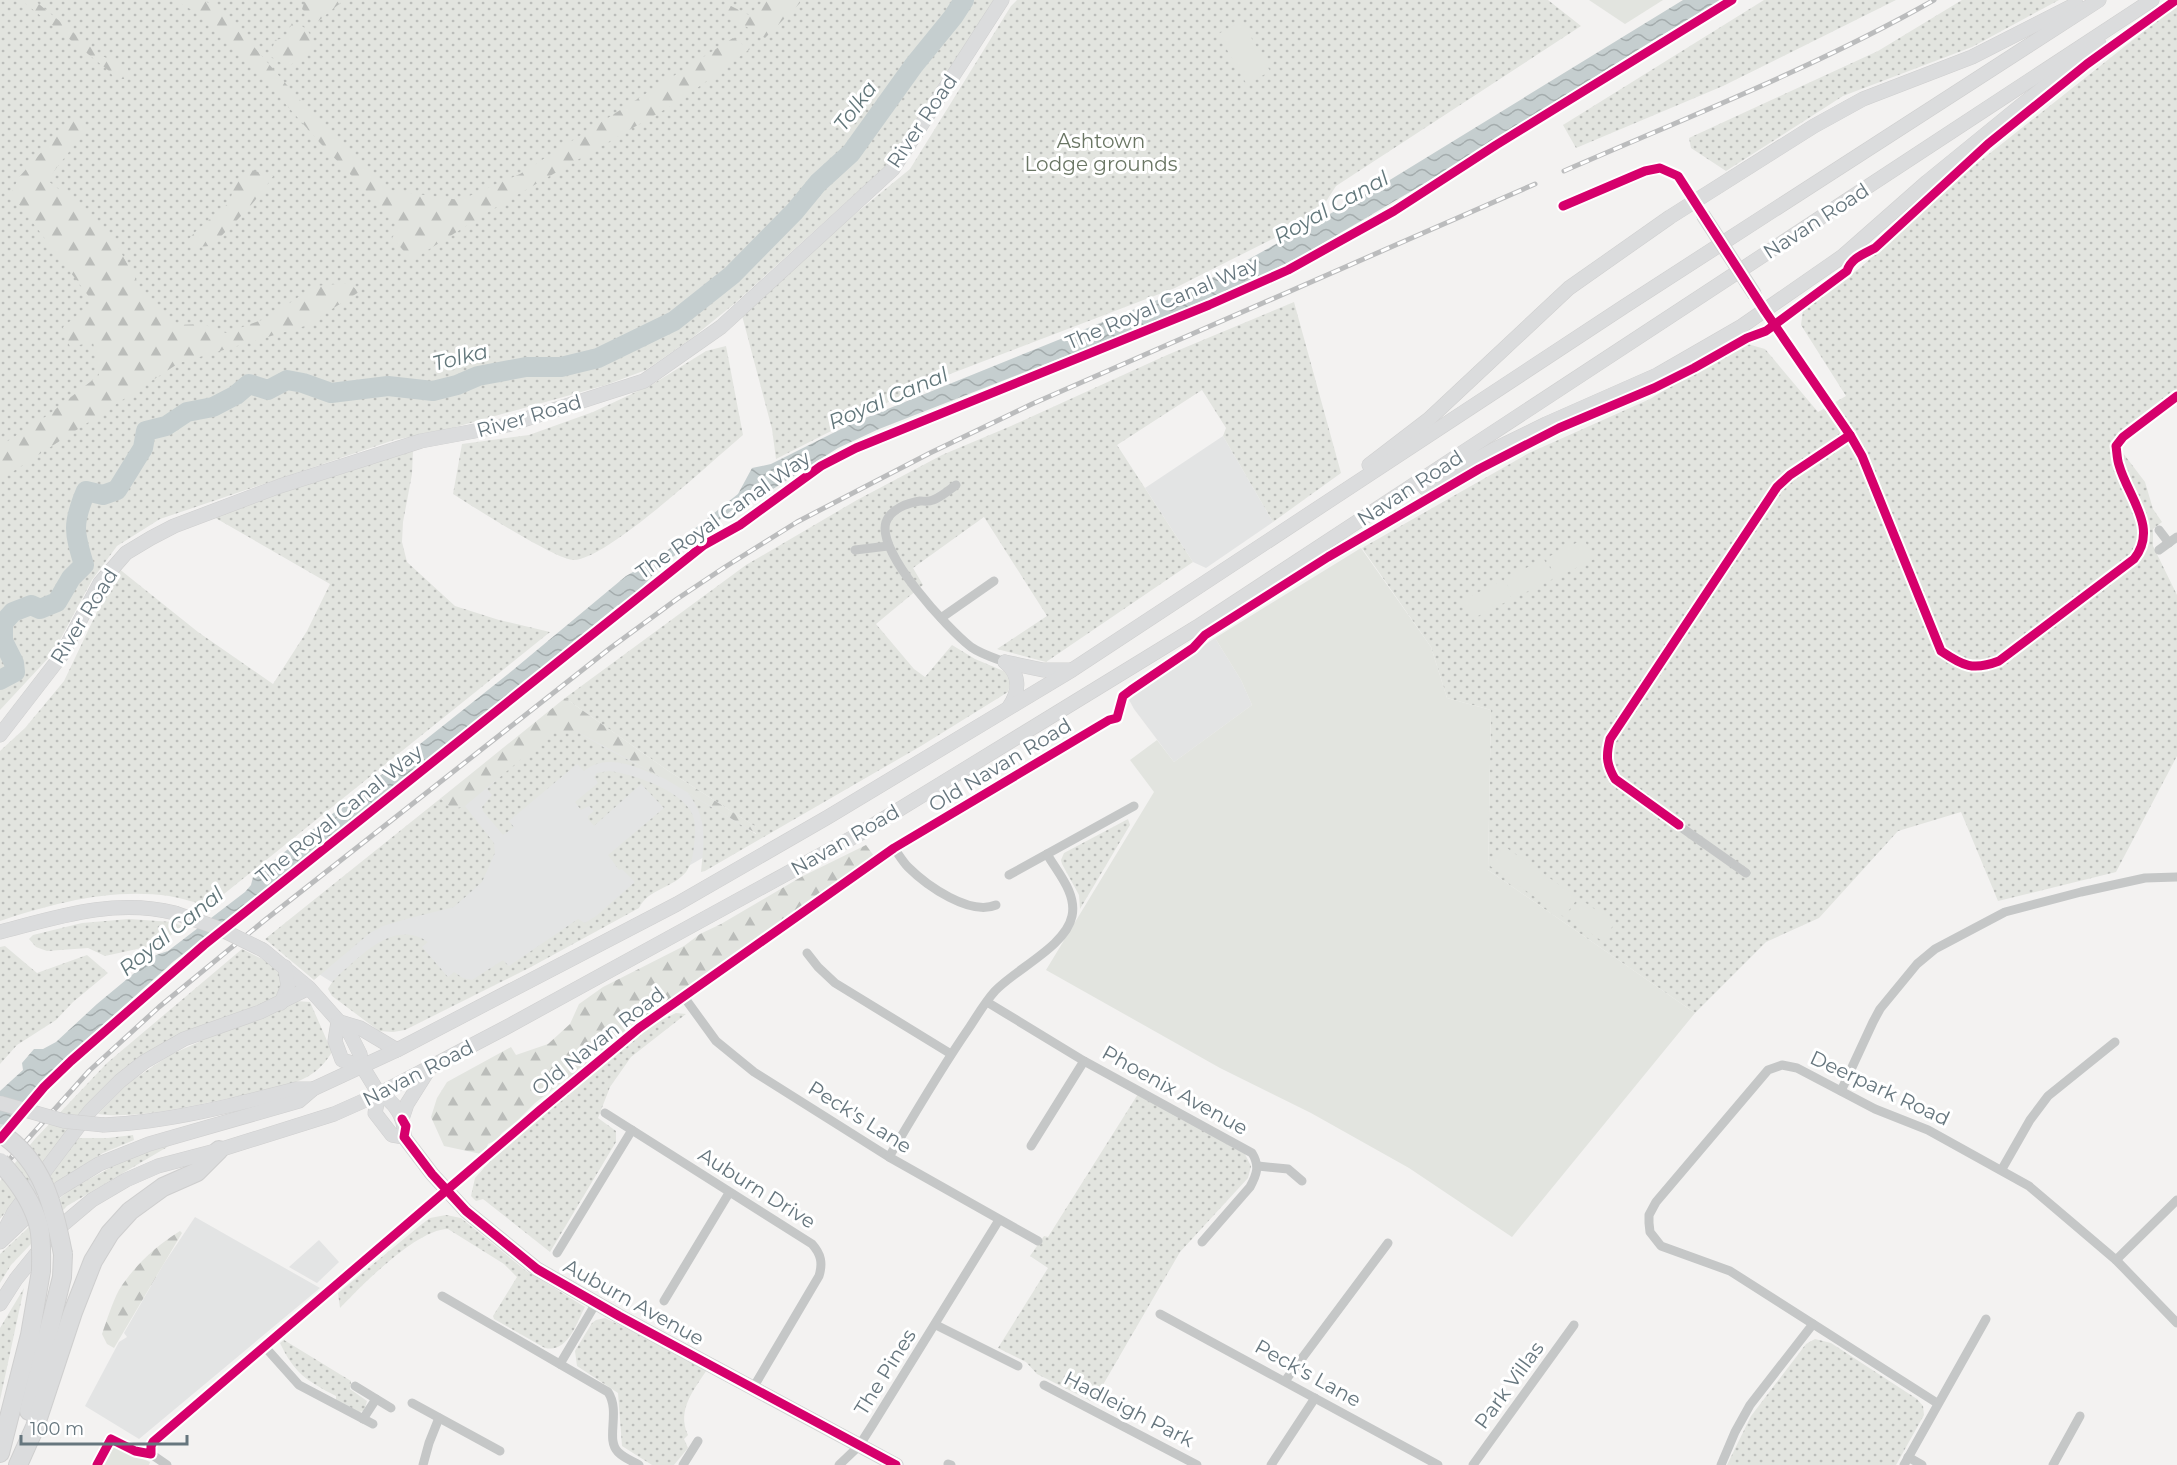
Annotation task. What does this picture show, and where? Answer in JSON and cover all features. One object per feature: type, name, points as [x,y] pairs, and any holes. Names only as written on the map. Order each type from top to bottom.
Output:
[{"type":"highway","points":[[0,1133],[33,1163],[45,1186],[55,1209],[63,1254],[62,1277],[17,1465]]},
{"type":"highway","points":[[17,1465],[35,1427],[73,1312],[93,1261],[110,1233],[130,1211],[163,1187],[197,1172],[219,1150]]},
{"type":"highway","points":[[0,1162],[27,1197],[39,1228],[42,1271],[30,1335],[0,1453]]},
{"type":"main road","name":"River Road","points":[[0,735],[61,656],[100,583],[126,553],[151,538],[174,526],[280,486],[421,441],[507,425],[644,381],[721,327],[893,169],[1002,0]]},
{"type":"main road","points":[[1299,520],[1429,419],[1569,288],[1694,201],[1814,126],[1863,99],[1972,57],[2084,0]]},
{"type":"main road","name":"Navan Road","points":[[0,1240],[60,1188],[99,1164],[148,1144],[299,1101],[313,1089],[397,1050],[677,904],[828,817],[1072,670],[1625,306],[2099,0]]},
{"type":"main road","name":"Navan Road","points":[[0,1304],[16,1279],[54,1232],[92,1200],[126,1180],[158,1166],[219,1150],[334,1114],[379,1094],[854,837],[1091,693],[1294,564],[2152,0]]},
{"type":"main road","points":[[1294,564],[1493,450],[1599,399],[1657,375],[1765,311],[1843,256],[1927,182],[2024,103],[2159,0]]},
{"type":"main road","points":[[1694,201],[1765,311]]},
{"type":"main road","points":[[1005,662],[1043,670],[1072,670]]},
{"type":"main road","points":[[1005,662],[1018,680],[1017,692],[1008,709]]},
{"type":"main road","points":[[0,932],[90,909],[132,907],[174,913],[218,928],[263,950],[309,988],[350,1034],[360,1054],[362,1066],[379,1094],[390,1099],[406,1126],[404,1137]]},
{"type":"main road","points":[[281,1003],[288,986],[285,967]]},
{"type":"main road","points":[[0,1240],[14,1212],[90,1111],[120,1081],[144,1062],[184,1039],[281,1003],[309,988]]},
{"type":"main road","points":[[338,1022],[360,1028],[397,1050]]},
{"type":"main road","points":[[402,1119],[407,1104],[429,1068]]},
{"type":"main road","points":[[0,1103],[64,1121],[104,1125],[185,1114],[296,1089],[313,1089]]},
{"type":"main road","name":"Auburn Avenue","points":[[379,1094],[375,1113],[392,1135],[404,1137],[446,1191],[474,1218],[524,1259],[596,1303],[896,1465]]},
{"type":"street","points":[[1765,311],[1862,456]]},
{"type":"street","points":[[2118,454],[2116,446],[2123,437],[2177,396]]},
{"type":"street","points":[[1746,873],[1624,787],[1608,768],[1606,755],[1610,739],[1777,487],[1790,475],[1850,435]]},
{"type":"street","points":[[956,485],[932,501],[920,501],[901,506],[893,513],[886,522],[885,534],[888,546],[917,590],[941,618],[972,647],[1005,662]]},
{"type":"street","points":[[2159,530],[2173,540],[2159,550]]},
{"type":"street","points":[[855,550],[888,546]]},
{"type":"street","points":[[941,618],[994,581]]},
{"type":"street","name":"Old Navan Road","points":[[167,1465],[151,1454],[153,1442],[639,1028],[894,848],[1109,720],[1117,718]]},
{"type":"street","points":[[1009,875],[1134,806]]},
{"type":"street","points":[[894,848],[907,866],[932,888],[980,909],[996,905]]},
{"type":"street","points":[[889,1156],[951,1054],[987,1002],[1005,981],[1057,942],[1066,931],[1072,916],[1073,903],[1070,892],[1047,854]]},
{"type":"street","points":[[1841,1091],[1871,1026],[1881,1010],[1917,964],[1935,949],[2005,912],[2145,878],[2177,878]]},
{"type":"street","points":[[807,952],[818,968],[835,983],[951,1054]]},
{"type":"street","name":"Peck's Lane","points":[[684,997],[716,1041],[735,1059],[889,1156],[1038,1241]]},
{"type":"street","name":"Phoenix Avenue","points":[[987,1002],[1084,1061],[1252,1153],[1258,1166]]},
{"type":"street","points":[[2002,1169],[2030,1120],[2048,1096],[2115,1042]]},
{"type":"street","points":[[1030,1146],[1084,1061]]},
{"type":"street","name":"Deerpark Road","points":[[1937,1403],[1730,1271],[1661,1246],[1650,1231],[1649,1215],[1656,1202],[1768,1070],[1782,1065],[1789,1066],[1875,1109],[1928,1130],[2002,1169],[2037,1191],[2116,1260],[2177,1323]]},
{"type":"street","name":"Auburn Drive","points":[[605,1113],[812,1244],[821,1260],[819,1276],[753,1388]]},
{"type":"street","points":[[557,1253],[632,1131]]},
{"type":"street","points":[[1202,1242],[1250,1187],[1258,1172],[1258,1166],[1288,1169],[1302,1181]]},
{"type":"street","points":[[664,1301],[729,1193]]},
{"type":"street","points":[[2116,1260],[2177,1200]]},
{"type":"street","name":"The Pines","points":[[839,1465],[859,1446],[999,1220]]},
{"type":"street","points":[[1285,1381],[1388,1243]]},
{"type":"street","points":[[442,1296],[608,1392],[614,1405],[614,1446],[618,1452],[639,1465]]},
{"type":"street","points":[[560,1364],[596,1303]]},
{"type":"street","name":"Peck's Lane","points":[[1160,1314],[1285,1381],[1421,1461],[1438,1465]]},
{"type":"street","points":[[1923,1465],[1906,1461],[1986,1319]]},
{"type":"street","points":[[1721,1465],[1750,1405],[1813,1324]]},
{"type":"street","name":"The Pines","points":[[936,1325],[1018,1366]]},
{"type":"street","name":"Park Villas","points":[[1473,1465],[1574,1325]]},
{"type":"street","points":[[265,1347],[299,1385],[374,1424]]},
{"type":"street","name":"Hadleigh Park","points":[[1044,1385],[1197,1465]]},
{"type":"street","points":[[355,1386],[391,1408]]},
{"type":"street","points":[[1271,1465],[1315,1398]]},
{"type":"street","points":[[363,1419],[376,1399]]},
{"type":"street","points":[[412,1403],[500,1451]]},
{"type":"street","points":[[2053,1465],[2080,1416]]},
{"type":"street","points":[[423,1465],[429,1443],[440,1418]]},
{"type":"street","points":[[683,1465],[698,1441]]},
{"type":"shaded area","points":[[1223,436],[1273,522],[1206,568],[1193,562],[1145,488]]},
{"type":"shaded area","points":[[1215,638],[1241,680],[1252,705],[1174,762],[1134,709],[1127,696]]},
{"type":"shaded area","points":[[561,707],[756,827],[458,999],[351,994],[309,968],[443,801]]},
{"type":"shaded area","points":[[195,1217],[320,1288],[139,1439],[85,1406],[119,1342],[127,1337],[124,1333],[163,1265]]},
{"type":"shaded area","points":[[319,1240],[339,1262],[317,1283],[289,1267]]},
{"type":"green space","points":[[0,0],[996,0],[888,164],[734,304],[692,338],[646,370],[606,385],[445,430],[394,440],[160,519],[117,546],[92,580],[53,653],[0,710]]},
{"type":"green space","points":[[21,0],[34,0],[102,56],[127,67],[129,73],[124,79],[115,79],[109,71]]},
{"type":"green space","points":[[175,0],[204,0],[213,6],[255,48],[331,136],[388,190],[460,200],[520,174],[733,38],[750,49],[681,100],[498,206],[412,260],[392,238],[400,226],[320,143],[244,57],[202,16]]},
{"type":"green space","points":[[305,0],[344,0],[316,23],[302,9]]},
{"type":"green space","points":[[764,0],[803,0],[765,38],[722,12],[729,5],[749,15]]},
{"type":"green space","name":"Ashtown Lodge grounds","points":[[1017,0],[1548,0],[1581,26],[1336,186],[1316,217],[1175,288],[924,384],[776,459],[772,429],[740,308],[910,169],[1011,6]]},
{"type":"green space","points":[[1589,0],[1663,0],[1625,24]]},
{"type":"green space","points":[[1764,0],[1896,0],[1723,86],[1576,148],[1563,125]]},
{"type":"green space","points":[[1962,0],[2059,0],[1972,47],[1843,96],[1726,171],[1691,148],[1689,138],[1878,51]]},
{"type":"green space","points":[[2177,5],[2177,391],[2120,434],[2113,445],[2113,455],[2123,453],[2145,482],[2153,509],[2162,522],[2153,529],[2153,546],[2177,595],[2177,756],[2116,872],[1998,901],[1961,812],[1898,831],[1819,918],[1766,942],[1695,1013],[1488,870],[1491,710],[1447,698],[1431,647],[1362,548],[1529,453],[1650,399],[1744,343],[1765,349],[1818,412],[1846,396],[1801,325],[1803,310],[1860,268],[1965,173]]},
{"type":"green space","points":[[293,21],[308,31],[312,49],[288,67],[270,56],[275,40],[285,38]]},
{"type":"green space","points":[[1242,21],[1270,71],[1247,85],[1218,34]]},
{"type":"green space","points":[[74,116],[87,129],[47,180],[87,211],[116,243],[147,300],[176,325],[203,324],[226,333],[267,318],[315,286],[349,283],[359,292],[305,326],[179,363],[0,480],[0,446],[48,415],[99,375],[93,342],[70,347],[63,327],[93,302],[11,194],[19,177]]},
{"type":"green space","points":[[248,169],[273,176],[252,204],[211,246],[192,247],[187,241],[230,202],[234,184]]},
{"type":"green space","points":[[1294,302],[1341,473],[1273,522],[1223,436],[1226,428],[1202,390],[1117,445],[1193,562],[1046,662],[997,649],[1047,616],[984,517],[913,568],[923,585],[876,624],[914,669],[925,677],[952,645],[975,659],[1006,672],[1011,681],[1008,692],[921,746],[705,871],[701,872],[702,821],[688,793],[756,834],[756,827],[667,770],[565,698],[746,565],[857,500],[942,455],[1167,355]]},
{"type":"green space","points":[[726,346],[743,435],[660,507],[610,544],[590,555],[574,560],[551,552],[453,494],[462,444],[529,435],[593,412],[653,384],[706,351]]},
{"type":"green space","points":[[413,451],[412,474],[403,522],[402,542],[407,562],[455,606],[499,620],[550,632],[209,906],[169,896],[126,894],[62,903],[0,921],[0,751],[25,728],[64,681],[118,568],[198,632],[273,684],[307,631],[330,584],[212,516]]},
{"type":"green space","points":[[1584,539],[1594,559],[1556,578],[1546,558]]},
{"type":"green space","points":[[1361,548],[1431,647],[1447,698],[1491,710],[1488,870],[1695,1013],[1512,1237],[1409,1168],[1311,1113],[1220,1068],[1046,970],[1154,792],[1130,760],[1157,740],[1174,762],[1252,705],[1241,680],[1215,638]]},
{"type":"green space","points":[[1544,559],[1553,579],[1514,598],[1504,579]]},
{"type":"green space","points":[[1503,580],[1512,599],[1472,619],[1463,600]]},
{"type":"green space","points":[[565,698],[667,770],[756,827],[757,834],[665,779],[576,731],[555,731],[465,806],[452,809],[441,798]]},
{"type":"green space","points":[[555,731],[576,731],[665,779],[635,767],[614,762],[594,765],[584,771],[577,764],[509,821],[514,827],[503,835],[483,811],[482,807],[492,795],[487,789],[525,754]]},
{"type":"green space","points":[[609,771],[632,776],[659,786],[690,809],[695,826],[694,850],[692,860],[681,877],[654,892],[639,908],[531,967],[405,1030],[379,1031],[332,996],[328,989],[341,973],[376,944],[396,935],[417,936],[428,942],[422,947],[448,977],[454,972],[463,978],[472,980],[503,960],[509,966],[578,919],[585,923],[596,916],[635,882],[622,869],[619,870],[608,855],[664,808],[641,784],[594,826],[588,816],[594,811],[589,806],[581,810],[575,802],[598,783],[594,777],[597,773]]},
{"type":"green space","points":[[441,798],[452,809],[465,806],[494,843],[495,853],[482,882],[454,907],[383,926],[370,933],[314,980],[265,939]]},
{"type":"green space","points":[[1128,819],[1130,825],[1080,909],[1079,895],[1062,864],[1064,853]]},
{"type":"green space","points":[[866,845],[874,856],[669,1001],[659,1005],[652,1013],[638,1018],[612,1040],[606,1049],[597,1052],[578,1069],[573,1077],[566,1079],[535,1103],[497,1140],[488,1144],[486,1150],[481,1154],[444,1146],[431,1117],[437,1098],[447,1082],[511,1047],[516,1055],[548,1044],[570,1024],[579,1004],[603,987],[684,946],[700,934],[801,877]]},
{"type":"green space","points":[[1504,846],[1578,898],[1564,917],[1490,866]]},
{"type":"green space","points":[[1580,899],[1615,923],[1602,941],[1567,917]]},
{"type":"green space","points":[[129,919],[172,922],[182,926],[160,944],[105,956],[88,948],[47,951],[36,947],[29,939],[33,935],[82,923]]},
{"type":"green space","points":[[5,946],[37,973],[87,955],[108,973],[73,1002],[56,1020],[17,1045],[0,1064],[0,947]]},
{"type":"green space","points":[[242,949],[268,962],[281,974],[280,987],[274,999],[191,1030],[159,1046],[15,1200],[0,1219],[0,1181],[35,1139],[107,1063]]},
{"type":"green space","points":[[296,1001],[310,1002],[332,1052],[315,1072],[307,1077],[276,1088],[171,1110],[132,1115],[98,1114],[127,1084],[170,1055],[221,1032],[269,1015]]},
{"type":"green space","points":[[676,1013],[686,1014],[631,1057],[610,1087],[598,1118],[616,1131],[616,1142],[550,1252],[483,1199],[476,1201],[471,1196],[475,1178],[503,1147],[644,1032]]},
{"type":"green space","points":[[1138,1094],[1245,1154],[1251,1166],[1248,1178],[1180,1252],[1093,1402],[1037,1374],[1026,1362],[998,1348],[1048,1268],[1030,1256],[1044,1236],[1048,1237]]},
{"type":"green space","points":[[133,1135],[134,1140],[103,1153],[50,1186],[47,1180],[78,1138]]},
{"type":"green space","points":[[169,1146],[67,1206],[11,1265],[0,1283],[0,1254],[69,1190],[130,1157]]},
{"type":"green space","points":[[446,1215],[461,1218],[525,1270],[585,1307],[565,1342],[560,1346],[545,1348],[494,1319],[493,1316],[517,1277],[504,1264],[448,1229],[435,1231],[406,1248],[340,1308],[338,1293],[430,1218]]},
{"type":"green space","points":[[180,1231],[182,1233],[114,1348],[107,1344],[102,1334],[119,1290],[146,1257]]},
{"type":"green space","points":[[24,1288],[0,1400],[0,1328]]},
{"type":"green space","points":[[605,1318],[708,1368],[686,1408],[684,1417],[688,1435],[684,1439],[688,1448],[674,1465],[652,1465],[622,1446],[618,1393],[577,1366],[575,1351],[592,1323]]},
{"type":"green space","points":[[1815,1339],[1831,1343],[1917,1399],[1923,1406],[1924,1415],[1896,1465],[1727,1465],[1751,1416],[1806,1344]]},
{"type":"green space","points":[[284,1340],[351,1381],[350,1389],[367,1401],[364,1411],[359,1412],[336,1400],[336,1396],[302,1375],[285,1353],[280,1343]]},
{"type":"green space","points":[[112,1446],[150,1462],[149,1465],[103,1465]]},
{"type":"water","points":[[1683,0],[1722,0],[1652,41],[1449,169],[1303,255],[1254,279],[1153,322],[879,429],[838,448],[765,494],[741,503],[659,568],[626,605],[618,605],[262,893],[174,961],[57,1066],[0,1130],[0,1091],[23,1070],[22,1063],[34,1049],[43,1049],[56,1042],[156,955],[168,951],[245,892],[251,885],[253,877],[513,670],[626,576],[659,557],[738,494],[752,468],[771,464],[853,423],[1224,273],[1380,186]]},
{"type":"waterway","name":"Tolka","points":[[0,680],[15,672],[14,663],[3,641],[3,623],[13,612],[31,605],[40,609],[57,602],[71,578],[84,565],[76,528],[78,512],[86,491],[103,495],[117,490],[143,448],[146,431],[166,426],[187,412],[213,407],[236,395],[249,384],[268,390],[287,380],[331,393],[388,386],[433,391],[457,385],[478,376],[526,367],[561,367],[598,358],[674,321],[732,275],[795,211],[818,183],[851,153],[964,0]]},
{"type":"railway","points":[[1564,171],[1798,69],[1934,0]]},
{"type":"railway","points":[[0,1170],[89,1071],[159,1007],[265,920],[609,649],[725,567],[797,522],[930,453],[1032,404],[1535,184]]},
{"type":"cycle path","name":"The Royal Canal Way","points":[[0,1139],[44,1087],[71,1061],[204,945],[704,545],[740,525],[821,466],[856,448],[1209,305],[1288,270],[1394,211],[1496,145],[1732,0]]},
{"type":"cycle path","points":[[97,1465],[111,1439],[135,1451],[151,1454],[153,1442],[639,1028],[894,848],[1109,720],[1117,718],[1123,696],[1193,648],[1205,635],[1328,557],[1479,469],[1559,428],[1654,388],[1747,338],[1766,331],[1847,271],[1862,254],[1875,248],[1988,144],[2087,64],[2176,0]]},
{"type":"cycle path","points":[[1563,206],[1645,171],[1660,168],[1678,176],[1862,456],[1941,651],[1968,665],[1982,666],[1999,661],[2134,559],[2141,547],[2143,524],[2123,477],[2116,446],[2123,437],[2177,396]]},
{"type":"cycle path","points":[[1679,825],[1615,779],[1608,759],[1610,739],[1777,487],[1790,475],[1850,435]]},
{"type":"cycle path","points":[[402,1119],[406,1126],[404,1137],[432,1174],[466,1211],[537,1269],[619,1316],[896,1465]]},
{"type":"water label","name":"Royal Canal","points":[[1331,207]]},
{"type":"water label","name":"Royal Canal","points":[[888,398]]},
{"type":"water label","name":"Royal Canal","points":[[171,931]]}]
